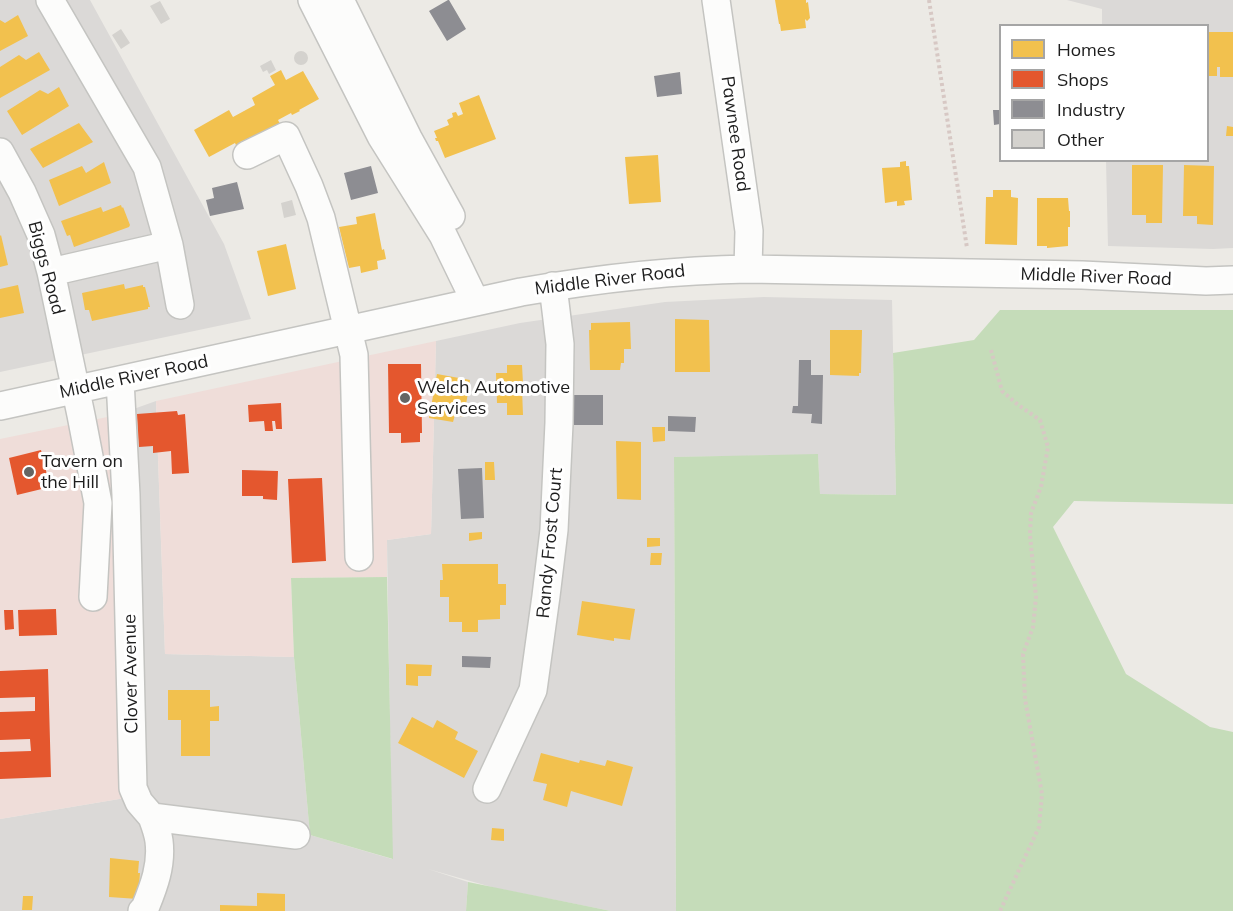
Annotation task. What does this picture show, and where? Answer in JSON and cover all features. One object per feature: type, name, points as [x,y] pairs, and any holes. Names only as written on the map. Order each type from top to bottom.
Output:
[{"type":"street","points":[[50,0],[147,167],[169,245],[180,305]]},
{"type":"street","points":[[312,0],[381,136],[484,299]]},
{"type":"street","points":[[340,0],[408,138],[473,256],[484,299]]},
{"type":"street","name":"Pawnee Road","points":[[716,0],[749,231],[748,269]]},
{"type":"street","points":[[248,155],[286,136],[321,218],[354,356],[359,557]]},
{"type":"street","name":"Biggs Road","points":[[0,152],[22,192],[41,235],[51,272],[98,503],[93,597]]},
{"type":"street","points":[[51,272],[169,245]]},
{"type":"street","name":"Middle River Road","points":[[0,406],[484,299],[553,286],[669,272],[748,269],[1233,280]]},
{"type":"street","name":"Randy Frost Court","points":[[487,789],[533,690],[546,596],[554,530],[559,423],[560,344],[553,286]]},
{"type":"street","name":"Clover Avenue","points":[[120,380],[126,495],[134,788],[140,802],[152,817],[159,840],[159,864],[155,884],[142,911]]},
{"type":"street","points":[[152,817],[296,835]]},
{"type":"path","points":[[929,0],[971,273]]},
{"type":"path","points":[[991,350],[1002,391],[1040,420],[1048,447],[1041,487],[1031,513],[1030,535],[1036,597],[1033,627],[1023,654],[1025,699],[1042,794],[1039,827],[1000,911]]},
{"type":"shaded area","points":[[0,0],[90,0],[224,244],[251,319],[0,372]]},
{"type":"shaded area","points":[[1067,0],[1233,0],[1233,248],[1108,246],[1106,162],[1209,162],[1209,24],[1102,24],[1102,9]]},
{"type":"shaded area","points":[[764,297],[892,300],[896,495],[820,494],[818,455],[674,457],[676,911],[611,911],[495,888],[428,869],[468,882],[466,911],[0,911],[0,819],[131,797],[117,415],[156,401],[165,654],[294,657],[310,835],[392,859],[387,540],[431,534],[436,341],[520,323],[665,302]]},
{"type":"shaded area","points":[[436,341],[431,534],[387,540],[387,577],[291,578],[294,657],[165,654],[156,401]]},
{"type":"shaded area","points":[[117,415],[131,797],[0,819],[0,439]]},
{"type":"green space","points":[[1000,310],[1233,310],[1233,504],[1074,501],[1053,527],[1126,674],[1210,727],[1233,732],[1233,911],[676,911],[674,457],[818,454],[820,494],[896,495],[893,353],[974,340]]},
{"type":"green space","points":[[387,577],[393,859],[310,835],[294,657],[291,578]]},
{"type":"green space","points":[[468,882],[611,911],[466,911]]},
{"type":"building: Homes","points":[[775,0],[806,0],[810,18],[807,21],[805,19],[806,28],[781,31]]},
{"type":"building: Homes","points":[[18,15],[28,36],[0,51],[0,20],[5,23]]},
{"type":"building: Homes","points":[[1209,32],[1233,32],[1233,77],[1220,77],[1220,67],[1217,67],[1217,76],[1209,76]]},
{"type":"building: Homes","points":[[39,52],[50,70],[0,98],[0,67],[19,55],[26,60]]},
{"type":"building: Homes","points":[[281,70],[286,80],[303,71],[319,99],[300,111],[278,120],[280,124],[237,147],[235,143],[209,157],[194,130],[229,110],[233,117],[255,105],[252,98],[275,85],[270,76]]},
{"type":"building: Homes","points":[[59,87],[69,106],[22,135],[7,111],[40,90],[48,94]]},
{"type":"building: Homes","points":[[479,95],[496,139],[445,158],[436,141],[434,131],[449,125],[447,120],[453,117],[452,113],[456,112],[458,116],[463,114],[459,103]]},
{"type":"building: Homes","points":[[79,123],[93,142],[43,168],[30,149]]},
{"type":"building: Homes","points":[[1227,126],[1233,127],[1233,136],[1226,136]]},
{"type":"building: Homes","points":[[658,155],[661,202],[629,204],[625,157]]},
{"type":"building: Homes","points":[[906,161],[906,166],[909,166],[912,200],[904,201],[905,205],[897,206],[897,201],[885,203],[882,168],[900,167],[900,162]]},
{"type":"building: Homes","points":[[104,162],[111,183],[59,206],[49,180],[82,166],[86,173]]},
{"type":"building: Homes","points":[[1132,165],[1163,165],[1162,223],[1146,223],[1146,215],[1132,215]]},
{"type":"building: Homes","points":[[1184,165],[1214,166],[1213,225],[1197,224],[1197,216],[1183,216]]},
{"type":"building: Homes","points":[[993,190],[1011,190],[1011,197],[1018,198],[1017,245],[985,244],[986,197],[993,197]]},
{"type":"building: Homes","points":[[1037,198],[1068,198],[1070,227],[1068,227],[1068,246],[1047,248],[1047,246],[1037,246]]},
{"type":"building: Homes","points":[[121,205],[129,227],[74,247],[61,221],[101,207],[103,212]]},
{"type":"building: Homes","points":[[375,213],[386,259],[377,261],[378,269],[361,273],[360,266],[349,268],[339,227],[357,224],[356,217]]},
{"type":"building: Homes","points":[[0,236],[8,265],[0,267]]},
{"type":"building: Homes","points":[[286,244],[296,289],[268,296],[257,251]]},
{"type":"building: Homes","points":[[124,284],[125,289],[143,285],[150,307],[92,321],[89,310],[85,310],[82,293]]},
{"type":"building: Homes","points":[[18,285],[24,313],[0,318],[0,289]]},
{"type":"building: Homes","points":[[675,319],[709,320],[710,372],[675,372]]},
{"type":"building: Homes","points":[[630,322],[631,349],[624,349],[624,363],[621,363],[620,370],[590,370],[589,330],[591,330],[591,323]]},
{"type":"building: Homes","points":[[830,330],[862,330],[861,373],[859,376],[830,375]]},
{"type":"building: Homes","points":[[507,365],[522,365],[523,383],[525,383],[525,389],[522,389],[523,415],[507,415],[507,403],[497,403],[496,373],[507,373]]},
{"type":"building: Homes","points":[[437,374],[470,380],[464,417],[455,415],[453,422],[429,418]]},
{"type":"building: Homes","points":[[652,427],[665,427],[665,441],[653,442]]},
{"type":"building: Homes","points":[[616,441],[641,442],[641,500],[617,499]]},
{"type":"building: Homes","points":[[485,462],[494,462],[495,480],[485,480]]},
{"type":"building: Homes","points":[[482,532],[482,539],[469,541],[469,533]]},
{"type":"building: Homes","points":[[647,538],[660,538],[660,546],[647,547]]},
{"type":"building: Homes","points":[[651,553],[662,553],[661,565],[650,565]]},
{"type":"building: Homes","points":[[442,564],[498,564],[498,584],[506,584],[506,605],[500,605],[500,619],[478,620],[478,632],[462,632],[462,622],[449,622],[449,597],[440,597],[440,580],[443,580]]},
{"type":"building: Homes","points":[[582,601],[635,609],[630,640],[614,638],[614,641],[577,635]]},
{"type":"building: Homes","points":[[406,664],[432,665],[431,676],[418,676],[418,686],[406,685]]},
{"type":"building: Homes","points":[[168,690],[210,690],[210,707],[219,706],[219,721],[210,721],[210,756],[181,756],[181,720],[168,720]]},
{"type":"building: Homes","points":[[412,717],[433,728],[437,720],[458,732],[455,739],[478,751],[464,778],[398,743]]},
{"type":"building: Homes","points":[[541,753],[579,763],[580,760],[605,766],[607,760],[633,767],[622,806],[571,791],[567,807],[543,800],[547,784],[533,781]]},
{"type":"building: Homes","points":[[492,828],[504,829],[504,841],[491,840]]},
{"type":"building: Homes","points":[[110,858],[139,861],[138,899],[109,897]]},
{"type":"building: Homes","points":[[257,893],[285,894],[285,911],[220,911],[220,905],[257,906]]},
{"type":"building: Homes","points":[[23,896],[33,896],[32,910],[22,910]]},
{"type":"building: Shops","name":"Welch Automotive Services","points":[[388,364],[421,364],[422,433],[420,433],[420,442],[401,443],[401,433],[389,433]]},
{"type":"building: Shops","points":[[281,403],[282,429],[276,429],[275,421],[272,421],[273,431],[265,431],[264,421],[249,422],[248,405]]},
{"type":"building: Shops","points":[[177,411],[178,415],[185,414],[189,473],[172,474],[171,451],[153,453],[153,446],[139,447],[137,414]]},
{"type":"building: Shops","name":"Tavern on the Hill","points":[[41,450],[50,487],[17,495],[9,458]]},
{"type":"building: Shops","points":[[242,470],[278,471],[277,500],[263,499],[263,496],[242,496]]},
{"type":"building: Shops","points":[[322,478],[326,561],[292,563],[288,479]]},
{"type":"building: Shops","points":[[56,609],[57,635],[19,636],[18,610]]},
{"type":"building: Shops","points":[[4,610],[13,610],[14,629],[5,630]]},
{"type":"building: Shops","points":[[48,669],[51,777],[0,779],[0,752],[31,751],[30,739],[0,740],[0,712],[35,711],[35,697],[0,698],[0,671]]},
{"type":"building: Industry","points":[[448,0],[466,29],[447,41],[429,11]]},
{"type":"building: Industry","points":[[680,72],[682,94],[657,97],[654,76]]},
{"type":"building: Industry","points":[[993,110],[999,110],[999,124],[994,125]]},
{"type":"building: Industry","points":[[371,166],[378,193],[351,200],[344,173]]},
{"type":"building: Industry","points":[[237,182],[244,209],[210,216],[206,200],[214,198],[212,188]]},
{"type":"building: Industry","points":[[799,360],[811,360],[811,375],[823,375],[822,424],[811,423],[812,414],[792,413],[793,406],[798,406]]},
{"type":"building: Industry","points":[[574,395],[603,395],[603,425],[574,425]]},
{"type":"building: Industry","points":[[668,416],[696,417],[695,432],[668,431]]},
{"type":"building: Industry","points":[[482,468],[484,518],[461,519],[458,469]]},
{"type":"building: Industry","points":[[462,656],[491,657],[490,668],[462,667]]},
{"type":"building: Other","points":[[160,1],[170,19],[161,24],[150,6]]},
{"type":"building: Other","points":[[121,29],[130,43],[121,49],[112,35]]},
{"type":"building: Other","points":[[298,51],[304,51],[308,58],[304,65],[298,65],[294,61],[294,55]]},
{"type":"building: Other","points":[[271,60],[276,70],[269,74],[267,70],[263,72],[260,66]]},
{"type":"building: Other","points":[[292,200],[296,215],[284,218],[281,203]]},
{"type":"place","name":"Welch Automotive Services","points":[[405,398]]},
{"type":"place","name":"Tavern on the Hill","points":[[29,472]]}]
